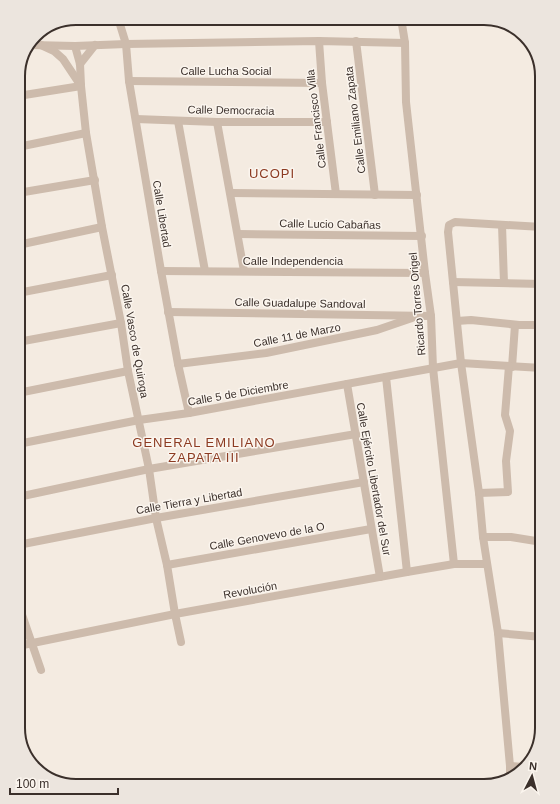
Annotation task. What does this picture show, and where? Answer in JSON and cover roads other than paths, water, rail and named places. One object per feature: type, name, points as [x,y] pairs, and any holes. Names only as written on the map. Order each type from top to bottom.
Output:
[{"type":"street","name":"Calle Libertad","points":[[120,25],[126,44],[129,81],[168,312],[189,413]]},
{"type":"street","name":"Ricardo Torres Origel","points":[[402,25],[405,43],[406,102],[431,316],[433,368],[454,564]]},
{"type":"street","points":[[36,45],[75,46],[319,41],[405,43]]},
{"type":"street","name":"Calle Francisco Villa","points":[[319,41],[322,83],[336,194]]},
{"type":"street","name":"Calle Emiliano Zapata","points":[[356,41],[375,196]]},
{"type":"street","name":"Calle Vasco de Quiroga","points":[[41,45],[54,51],[63,59],[81,86],[86,133],[102,228],[121,323],[128,371],[149,469],[156,518],[167,565],[181,642]]},
{"type":"street","points":[[80,64],[95,45]]},
{"type":"street","points":[[25,95],[81,86],[80,64],[75,46]]},
{"type":"street","name":"Calle Lucha Social","points":[[129,81],[322,83]]},
{"type":"street","name":"Calle Democracia","points":[[136,119],[217,122],[327,122]]},
{"type":"street","points":[[178,121],[205,271]]},
{"type":"street","points":[[217,122],[244,271]]},
{"type":"street","points":[[25,146],[86,133]]},
{"type":"street","points":[[25,192],[95,180]]},
{"type":"street","points":[[231,193],[417,196]]},
{"type":"street","points":[[510,772],[498,634],[486,564],[479,493],[461,363],[448,232],[449,225],[455,222],[535,227]]},
{"type":"street","points":[[502,225],[504,283]]},
{"type":"street","points":[[25,244],[102,228]]},
{"type":"street","name":"Calle Lucio Cabañas","points":[[238,234],[422,236]]},
{"type":"street","name":"Calle Independencia","points":[[161,271],[425,273]]},
{"type":"street","points":[[25,292],[112,275]]},
{"type":"street","points":[[453,282],[535,284]]},
{"type":"street","name":"Calle Guadalupe Sandoval","points":[[168,312],[431,316]]},
{"type":"street","name":"Calle 11 de Marzo","points":[[178,364],[266,353],[377,330],[417,316]]},
{"type":"street","points":[[457,321],[471,320],[515,325],[535,325]]},
{"type":"street","points":[[25,341],[121,323]]},
{"type":"street","points":[[479,493],[508,492],[506,461],[510,431],[505,415],[510,366],[514,352],[515,325]]},
{"type":"street","name":"Calle 5 de Diciembre","points":[[25,443],[139,420],[189,413],[461,363],[535,368]]},
{"type":"street","points":[[25,392],[128,371]]},
{"type":"street","points":[[386,377],[407,572]]},
{"type":"street","name":"Calle Ejército Libertador del Sur","points":[[347,384],[364,482],[370,529],[380,577]]},
{"type":"street","points":[[25,496],[149,469],[356,434]]},
{"type":"street","name":"Calle Tierra y Libertad","points":[[25,544],[156,518],[364,482]]},
{"type":"street","name":"Calle Genovevo de la O","points":[[167,565],[370,529]]},
{"type":"street","points":[[483,538],[511,537],[535,540]]},
{"type":"street","name":"Revolución","points":[[25,645],[175,614],[407,572],[454,564],[486,564]]},
{"type":"street","points":[[25,624],[41,670]]},
{"type":"street","points":[[498,634],[535,637]]},
{"type":"district","name":"UCOPI","points":[[272,173]]},
{"type":"district","name":"GENERAL EMILIANO ZAPATA III","points":[[204,450]]}]
